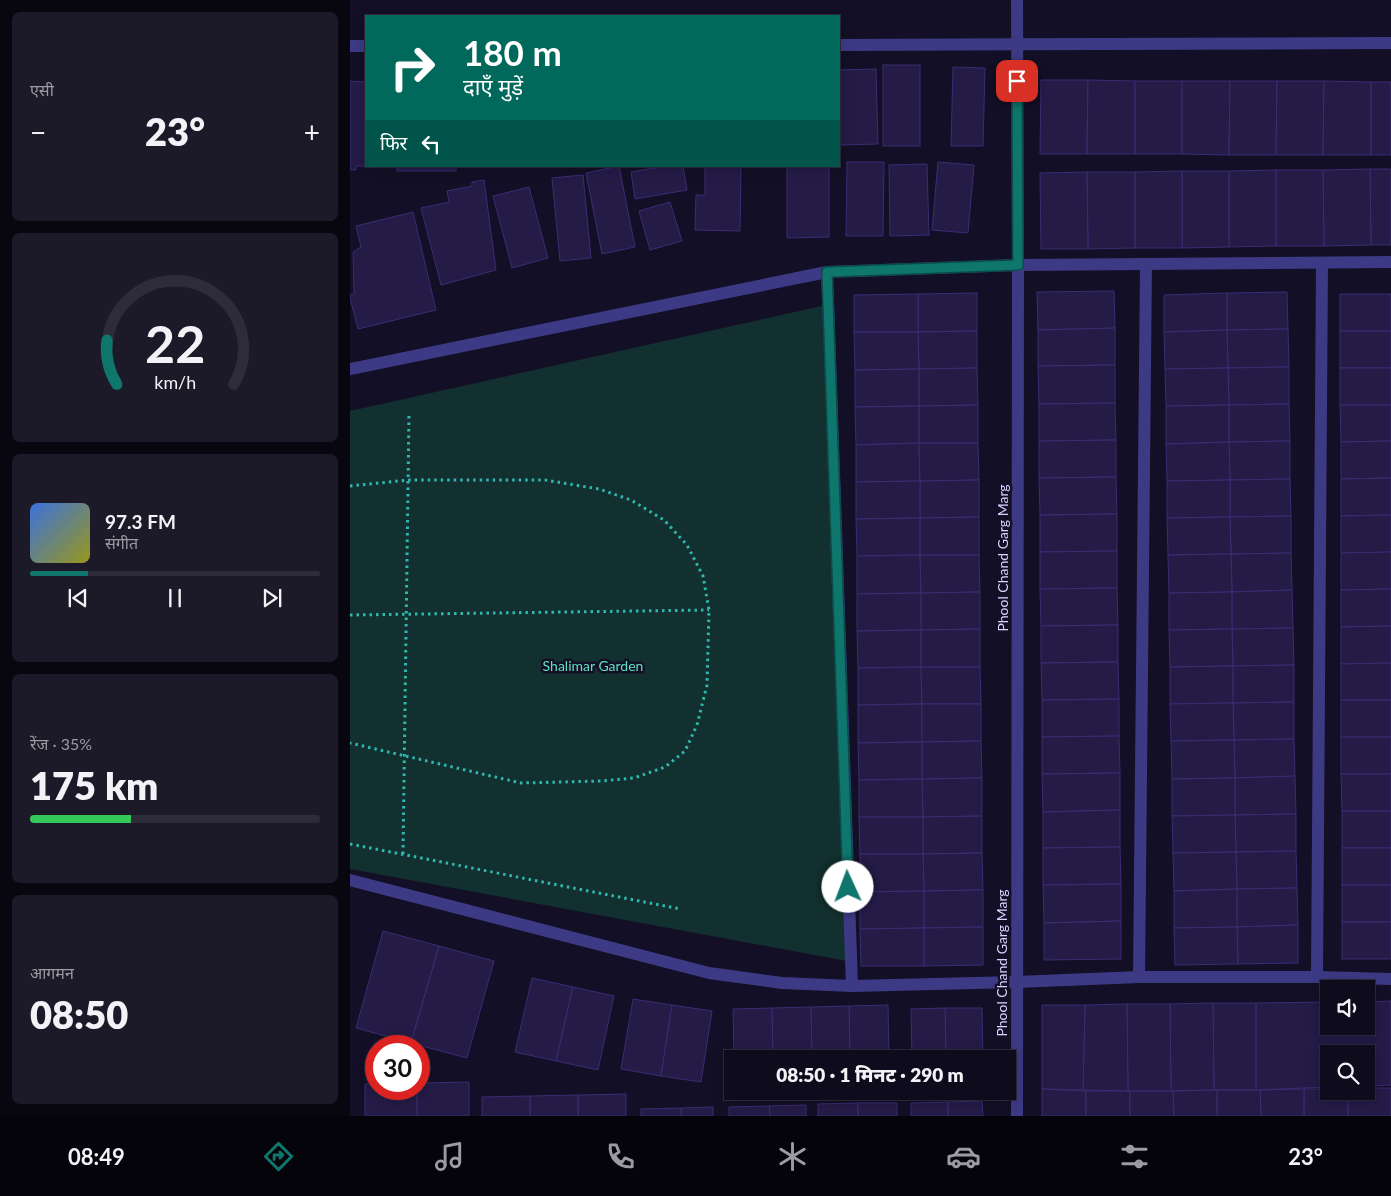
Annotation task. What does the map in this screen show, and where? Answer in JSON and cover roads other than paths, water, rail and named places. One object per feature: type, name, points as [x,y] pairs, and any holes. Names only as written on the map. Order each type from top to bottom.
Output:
[{"type":"street","name":"Phool Chand Garg Marg","points":[[1017,0],[1017,1116]]},
{"type":"street","points":[[840,45],[1391,43]]},
{"type":"street","points":[[350,46],[365,46]]},
{"type":"street","points":[[350,369],[827,272],[1018,265],[1391,262]]},
{"type":"street","points":[[1317,977],[1322,263]]},
{"type":"street","points":[[1139,977],[1146,264]]},
{"type":"street","points":[[827,272],[852,986]]},
{"type":"street","points":[[350,880],[708,973],[782,982],[852,986],[1139,977],[1391,979]]},
{"type":"park label","name":"Shalimar Garden","points":[[593,666]]}]
